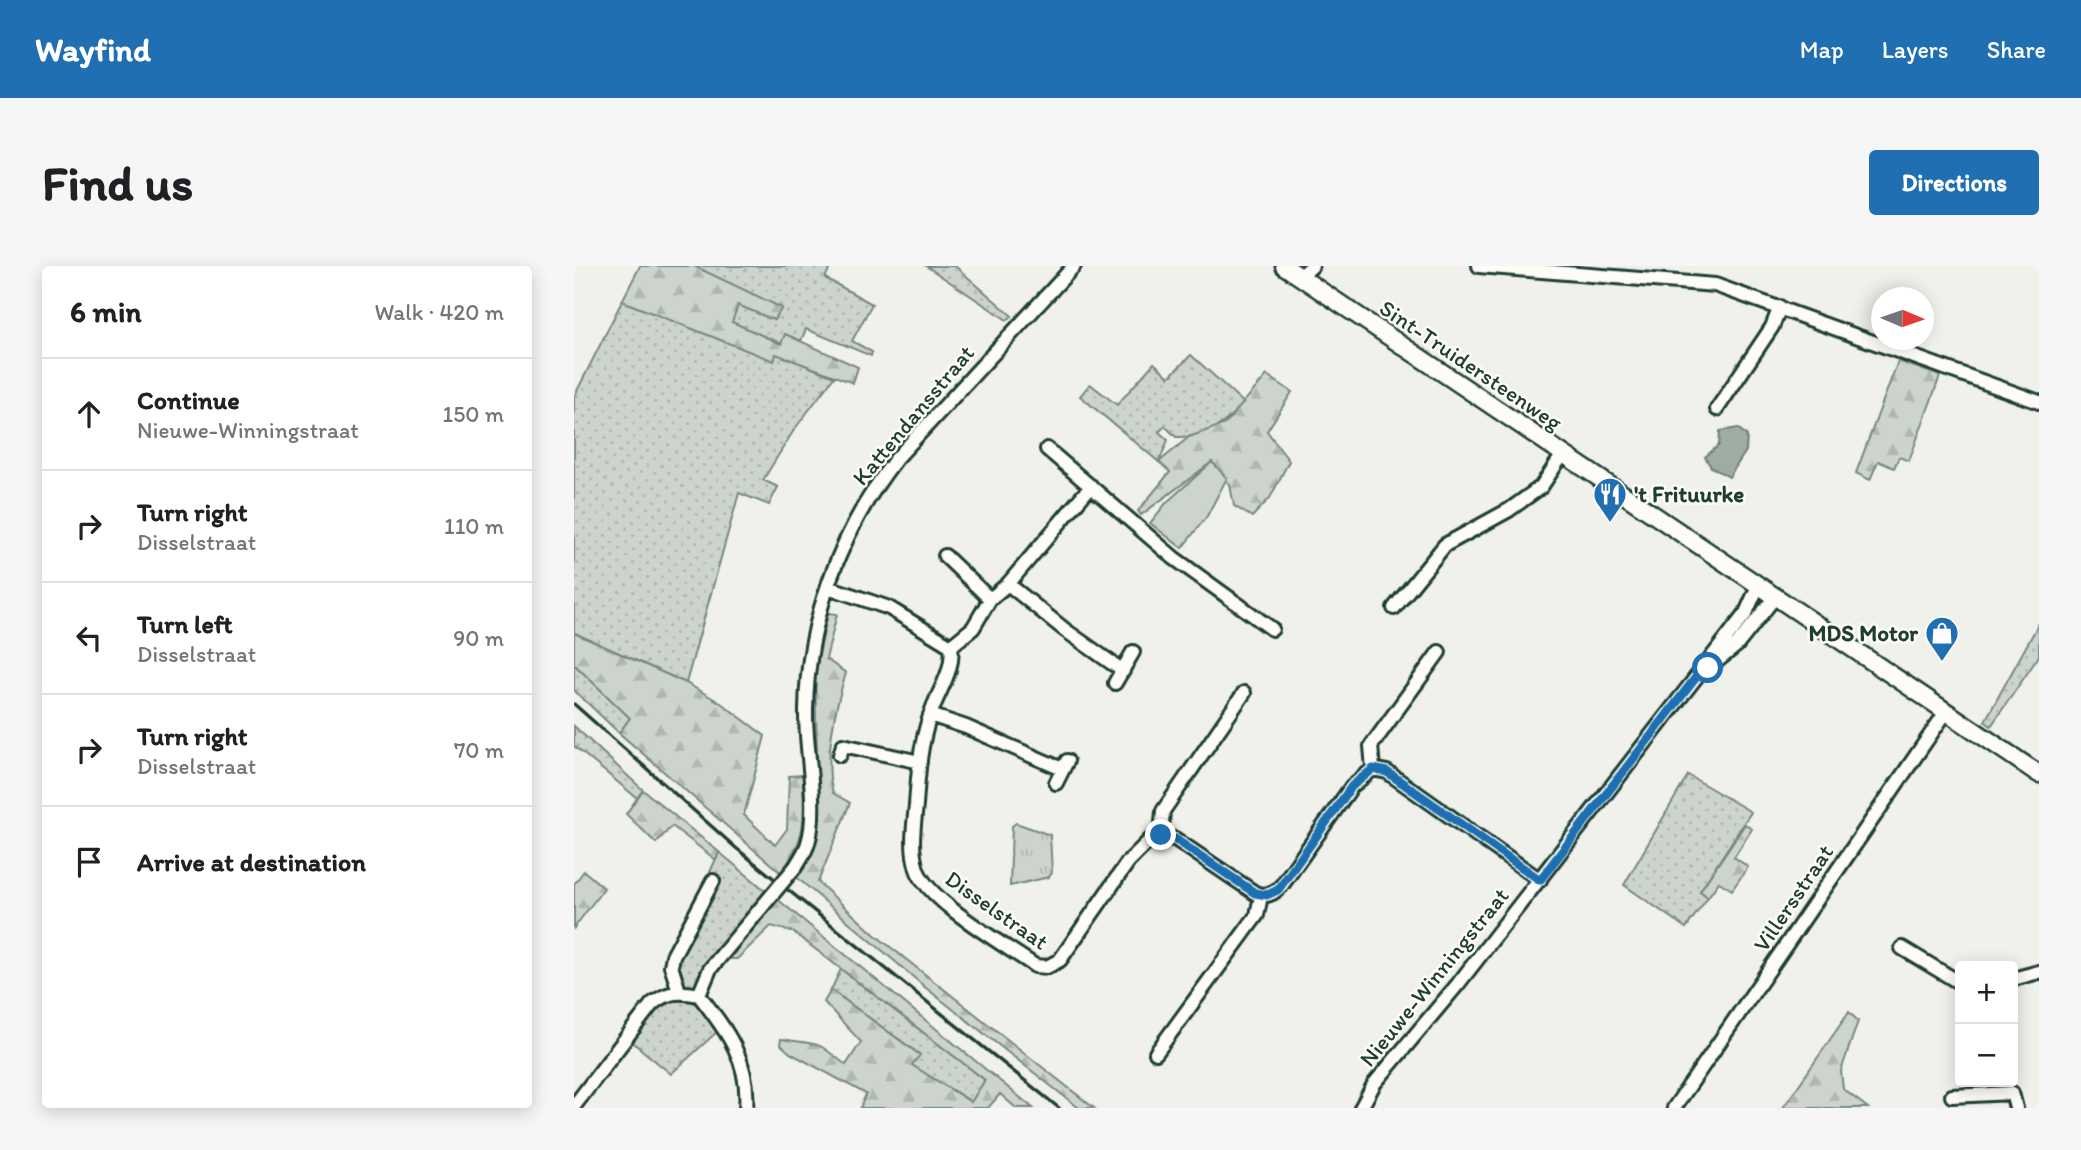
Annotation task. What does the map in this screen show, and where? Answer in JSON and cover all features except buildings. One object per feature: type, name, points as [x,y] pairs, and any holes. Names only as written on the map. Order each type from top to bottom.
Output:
[{"type":"main road","name":"Sint-Truidersteenweg","points":[[1284,266],[1306,272],[1563,454],[2039,774]]},
{"type":"street","name":"Kattendansstraat","points":[[699,995],[710,970],[796,866],[808,843],[811,823],[806,712],[810,646],[828,587],[848,536],[874,487],[1074,266]]},
{"type":"street","points":[[1479,266],[1707,283],[2039,402]]},
{"type":"street","points":[[1717,409],[1772,327],[1780,307]]},
{"type":"street","points":[[1047,449],[1174,558],[1272,629]]},
{"type":"street","name":"Sint-Truidersteenweg","points":[[1394,608],[1445,545],[1509,510],[1541,486],[1563,454]]},
{"type":"street","points":[[828,587],[889,608],[951,646],[973,628],[990,598],[1008,584],[1091,486]]},
{"type":"street","points":[[945,556],[990,598]]},
{"type":"street","points":[[1008,584],[1123,671]]},
{"type":"street","name":"Nieuwe-Winningstraat","points":[[1362,1108],[1374,1083],[1540,880],[1746,613],[1758,586]]},
{"type":"street","name":"Nieuwe-Winningstraat","points":[[1697,676],[1737,645],[1775,597]]},
{"type":"street","name":"Disselstraat","points":[[951,646],[953,660],[930,715],[920,762],[913,852],[925,885],[940,901],[1035,966],[1047,967],[1060,960],[1128,862],[1147,840],[1161,835]]},
{"type":"street","points":[[1115,683],[1132,652]]},
{"type":"street","points":[[1373,769],[1371,746],[1439,652]]},
{"type":"street","points":[[1244,693],[1163,811],[1161,835],[1175,839],[1261,896]]},
{"type":"street","name":"Villersstraat","points":[[1674,1108],[1946,712]]},
{"type":"street","points":[[930,715],[1064,765],[1056,783]]},
{"type":"street","points":[[840,755],[843,746],[920,762]]},
{"type":"street","points":[[1373,769],[1387,772],[1540,880]]},
{"type":"street","points":[[1261,896],[1278,890],[1352,786],[1373,769]]},
{"type":"street","points":[[679,991],[671,966],[673,956],[713,881]]},
{"type":"street","points":[[1156,1053],[1257,915],[1261,896]]},
{"type":"street","points":[[1902,948],[1955,980]]},
{"type":"street","points":[[2018,978],[2039,972]]},
{"type":"street","points":[[574,1106],[652,1004],[661,997],[679,991],[699,995],[733,1040],[744,1069],[746,1108]]},
{"type":"street","points":[[1951,1096],[2003,1091],[2012,1093],[2015,1108]]},
{"type":"green space","points":[[640,266],[694,266],[782,308],[774,320],[738,305],[732,322],[781,344],[785,334],[858,367],[853,383],[776,354],[774,361],[622,301]]},
{"type":"green space","points":[[694,266],[831,266],[825,278],[872,304],[852,341],[872,352],[871,356],[806,329],[801,341],[785,334],[782,344],[731,322],[738,305],[774,320]]},
{"type":"green space","points":[[926,266],[955,266],[1012,316],[1007,320]]},
{"type":"green space","points":[[622,301],[774,361],[776,353],[834,377],[794,430],[763,480],[778,487],[769,505],[739,493],[686,683],[574,633],[574,397]]},
{"type":"green space","points":[[1191,355],[1244,403],[1222,424],[1197,435],[1176,437],[1165,426],[1159,432],[1168,440],[1159,462],[1080,396],[1090,384],[1117,405],[1154,363],[1169,377]]},
{"type":"green space","points":[[1898,361],[1940,376],[1909,461],[1899,457],[1894,468],[1878,461],[1870,480],[1856,473]]},
{"type":"green space","points":[[1267,375],[1292,392],[1267,431],[1289,461],[1270,498],[1252,517],[1234,506],[1230,485],[1212,462],[1141,515],[1138,511],[1170,472],[1159,462],[1189,437],[1225,424]]},
{"type":"green space","points":[[1212,462],[1227,478],[1207,516],[1182,548],[1150,523],[1167,502]]},
{"type":"green space","points":[[828,613],[837,614],[826,659],[846,673],[832,733],[830,780],[833,793],[850,803],[818,882],[874,934],[1094,1108],[1079,1108],[926,988],[794,875],[804,865],[815,841],[818,799],[815,673]]},
{"type":"green space","points":[[2039,623],[2039,656],[1991,726],[1985,721]]},
{"type":"green space","points":[[574,633],[686,683],[721,703],[765,736],[744,815],[775,845],[787,829],[789,776],[803,775],[804,804],[800,837],[781,873],[619,733],[630,718],[574,664]]},
{"type":"green space","points":[[574,664],[630,718],[619,733],[574,690]]},
{"type":"green space","points":[[574,726],[643,790],[637,798],[574,746]]},
{"type":"green space","points":[[1688,775],[1751,812],[1700,891],[1708,897],[1686,928],[1624,885]]},
{"type":"green space","points":[[643,790],[719,852],[716,860],[672,826],[656,843],[626,814]]},
{"type":"green space","points":[[1016,823],[1050,835],[1052,873],[1049,877],[1010,886],[1012,826]]},
{"type":"green space","points":[[1745,824],[1752,829],[1734,857],[1748,867],[1732,890],[1719,882],[1708,897],[1700,891]]},
{"type":"green space","points":[[719,852],[766,891],[708,962],[697,987],[682,987],[675,962],[719,881],[710,872]]},
{"type":"green space","points":[[584,871],[604,888],[574,928],[574,884]]},
{"type":"green space","points":[[776,898],[1033,1108],[1016,1108],[1000,1094],[988,1108],[860,1108],[866,1094],[790,1053],[780,1044],[781,1039],[818,1045],[846,1065],[861,1042],[824,1002],[831,990],[920,1055],[912,1065],[971,1102],[985,1080],[793,932],[771,926],[737,959],[730,959]]},
{"type":"green space","points":[[841,969],[985,1080],[972,1102],[911,1065],[919,1054],[831,990]]},
{"type":"green space","points":[[678,998],[693,1001],[719,1030],[671,1074],[631,1041],[656,1009]]},
{"type":"green space","points":[[1849,1012],[1858,1021],[1841,1071],[1843,1089],[1868,1108],[1783,1108]]},
{"type":"shaded area","points":[[1738,428],[1747,436],[1746,451],[1729,477],[1711,467],[1705,457],[1719,445],[1720,431]]},
{"type":"railway","points":[[574,704],[736,848],[1059,1108]]},
{"type":"place","name":"'t Frituurke","points":[[1610,524]]},
{"type":"place","name":"MDS Motor","points":[[1942,663]]},
{"type":"route","points":[[1161,835],[1175,839],[1250,891],[1261,896],[1267,895],[1278,890],[1352,786],[1362,775],[1373,769],[1387,772],[1540,880],[1697,676],[1708,668]]}]
